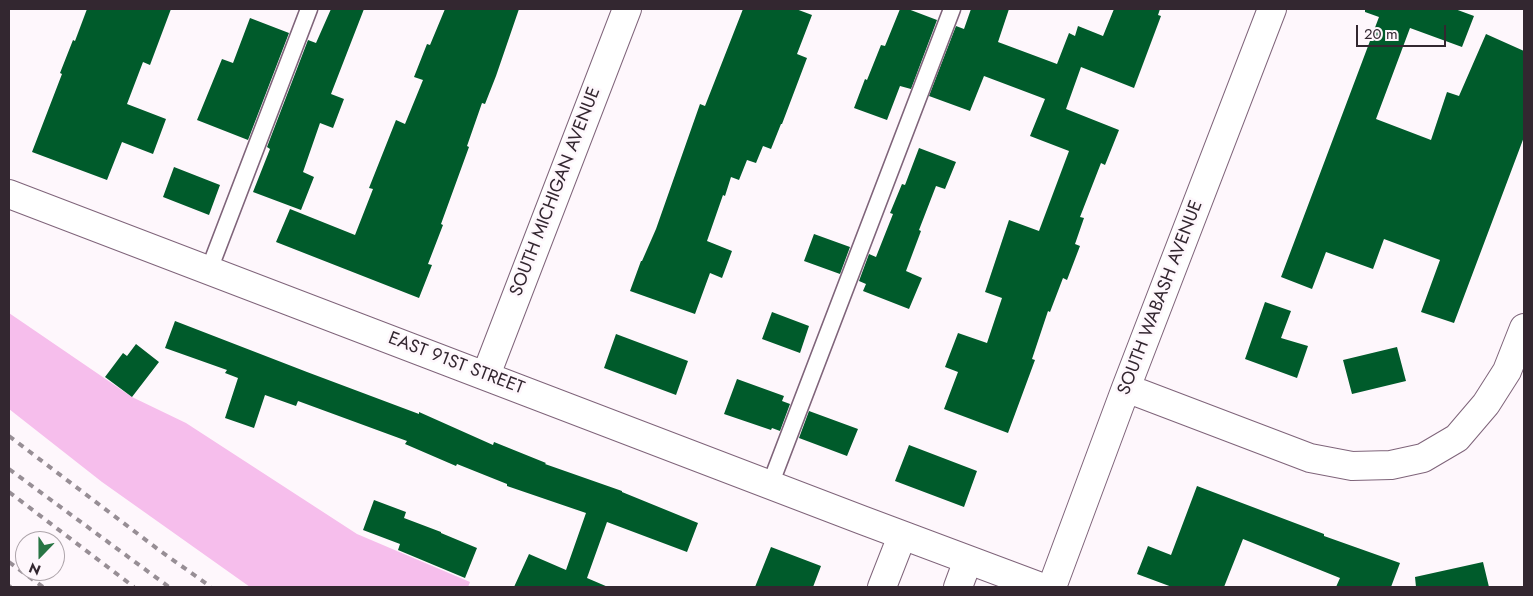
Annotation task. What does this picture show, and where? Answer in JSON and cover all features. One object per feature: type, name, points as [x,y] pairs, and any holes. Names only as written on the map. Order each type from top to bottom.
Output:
[{"type":"street","name":"SOUTH MICHIGAN AVENUE","points":[[486,375],[627,9]]},
{"type":"street","name":"SOUTH WABASH AVENUE","points":[[1052,587],[1126,388],[1272,9]]},
{"type":"street","name":"EAST 91ST STREET","points":[[9,194],[486,375],[902,536],[1041,587]]},
{"type":"street","points":[[1126,388],[1310,458],[1352,466],[1391,465],[1423,458],[1457,438],[1486,404],[1507,371],[1524,328]]},
{"type":"street","points":[[882,587],[902,536]]},
{"type":"street","points":[[958,587],[968,560]]},
{"type":"lane","points":[[208,270],[309,9]]},
{"type":"lane","points":[[770,485],[952,9]]},
{"type":"shaded area","points":[[9,313],[132,397],[186,423],[357,534],[470,582],[468,587],[250,587],[102,482],[9,409]]},
{"type":"building","points":[[87,9],[171,9],[150,65],[143,62],[127,104],[166,119],[153,154],[122,142],[107,180],[32,152],[62,74],[60,73]]},
{"type":"building","points":[[331,9],[364,9],[331,94],[344,99],[333,128],[320,123],[303,172],[314,177],[301,210],[253,192],[270,149],[267,147],[308,40],[316,43]]},
{"type":"building","points":[[445,9],[519,9],[496,76],[485,104],[482,103],[467,146],[469,147],[428,264],[432,265],[419,298],[276,242],[290,209],[355,235],[373,189],[369,188],[396,120],[405,124],[423,80],[414,77],[427,44],[430,45]]},
{"type":"building","points":[[743,9],[796,9],[812,15],[797,54],[807,58],[771,149],[763,146],[756,163],[747,160],[739,180],[731,177],[725,196],[723,195],[707,241],[732,251],[722,278],[710,273],[695,314],[630,291],[656,229],[700,104],[705,106]]},
{"type":"building","points":[[900,9],[908,9],[937,20],[911,89],[900,86],[887,120],[854,108],[865,79],[867,80],[881,45],[885,46]]},
{"type":"building","points":[[971,9],[1009,9],[998,42],[1057,64],[1069,33],[1075,36],[1078,26],[1103,36],[1114,9],[1160,9],[1158,15],[1161,16],[1134,88],[1081,67],[1066,109],[1119,130],[1105,165],[1101,163],[1080,217],[1084,218],[1075,244],[1080,246],[1067,280],[1063,278],[1050,312],[1048,311],[1032,359],[1035,360],[1008,433],[944,409],[958,372],[945,367],[958,333],[987,343],[1002,298],[985,292],[1009,220],[1039,231],[1069,151],[1030,136],[1045,99],[984,76],[970,111],[929,96],[956,26],[964,29]]},
{"type":"building","points":[[1365,9],[1455,9],[1474,16],[1462,47],[1410,28],[1376,119],[1431,140],[1447,92],[1459,96],[1486,34],[1524,51],[1524,137],[1454,323],[1421,312],[1440,260],[1384,239],[1373,269],[1326,252],[1312,289],[1281,277],[1379,17],[1365,12]]},
{"type":"building","points":[[250,18],[289,33],[248,140],[197,120],[222,59],[233,63]]},
{"type":"building","points":[[919,148],[956,162],[945,189],[936,186],[919,230],[921,231],[906,271],[922,278],[909,309],[863,291],[866,284],[859,281],[869,254],[876,257],[893,214],[890,213],[902,184],[905,185]]},
{"type":"building","points":[[174,167],[220,185],[209,215],[163,197]]},
{"type":"building","points":[[814,234],[850,247],[840,274],[804,261]]},
{"type":"building","points":[[1265,302],[1291,311],[1281,338],[1308,346],[1297,378],[1245,359]]},
{"type":"building","points":[[772,312],[809,326],[800,353],[762,339]]},
{"type":"building","points":[[175,321],[419,414],[419,412],[493,445],[494,442],[545,464],[622,491],[698,523],[687,552],[607,522],[587,578],[608,587],[514,587],[529,554],[566,570],[586,513],[507,486],[507,484],[457,464],[456,466],[405,444],[407,441],[298,401],[296,406],[265,395],[254,428],[225,418],[238,378],[225,373],[227,370],[165,348]]},
{"type":"building","points":[[616,334],[688,361],[676,395],[604,368]]},
{"type":"building","points":[[136,344],[159,362],[132,397],[105,377],[123,353],[127,356]]},
{"type":"building","points":[[1397,347],[1406,381],[1352,394],[1343,360]]},
{"type":"building","points":[[737,379],[784,396],[782,401],[790,404],[780,431],[772,428],[771,430],[724,414]]},
{"type":"building","points":[[809,411],[858,429],[847,456],[799,438]]},
{"type":"building","points":[[909,445],[977,471],[964,507],[895,481]]},
{"type":"building","points":[[1197,486],[1324,534],[1324,536],[1400,563],[1391,587],[1336,587],[1340,578],[1243,539],[1224,587],[1172,587],[1137,574],[1148,546],[1171,555]]},
{"type":"building","points":[[374,500],[406,512],[404,518],[477,548],[465,578],[398,550],[400,544],[363,530]]},
{"type":"building","points":[[771,547],[821,566],[813,587],[755,587]]},
{"type":"building","points":[[1483,562],[1489,587],[1416,587],[1415,577]]},
{"type":"railway","points":[[9,436],[211,587]]},
{"type":"railway","points":[[9,469],[169,587]]},
{"type":"railway","points":[[9,492],[134,587]]},
{"type":"railway","points":[[9,562],[43,587]]}]
